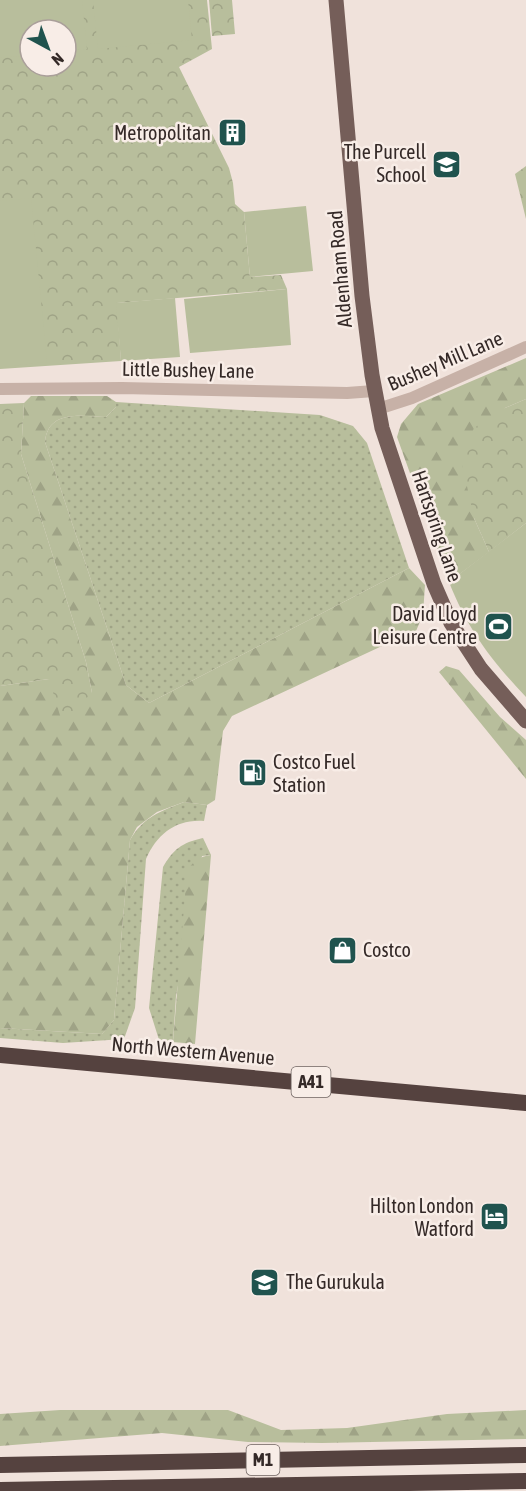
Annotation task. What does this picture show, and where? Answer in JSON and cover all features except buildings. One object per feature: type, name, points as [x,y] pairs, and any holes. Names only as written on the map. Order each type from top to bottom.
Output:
[{"type":"highway","name":"North Western Avenue","points":[[0,1055],[526,1103]]},
{"type":"highway","name":"M1","points":[[0,1465],[526,1455]]},
{"type":"highway","name":"M1","points":[[0,1490],[526,1481]]},
{"type":"main road","name":"Aldenham Road","points":[[336,0],[362,296],[374,391]]},
{"type":"main road","name":"Hartspring Lane","points":[[374,391],[382,428],[434,584],[450,622],[481,669],[526,721]]},
{"type":"street","name":"Bushey Mill Lane","points":[[378,409],[412,398],[526,347]]},
{"type":"street","name":"Little Bushey Lane","points":[[0,389],[122,388],[347,393],[374,391]]},
{"type":"green space","points":[[0,0],[207,0],[212,49],[179,67],[229,168],[235,204],[244,212],[250,277],[281,275],[287,289],[117,303],[121,361],[0,369]]},
{"type":"green space","points":[[0,0],[82,0],[87,49],[78,50],[78,18],[18,18],[18,56],[0,58]]},
{"type":"green space","points":[[93,0],[188,0],[192,40],[98,49]]},
{"type":"green space","points":[[209,0],[232,0],[235,34],[212,36]]},
{"type":"green space","points":[[526,166],[526,219],[515,174]]},
{"type":"green space","points":[[31,198],[47,362],[0,367],[0,201]]},
{"type":"green space","points":[[306,206],[313,271],[250,277],[244,212]]},
{"type":"green space","points":[[287,289],[291,345],[190,353],[184,299]]},
{"type":"green space","points":[[175,298],[180,357],[121,361],[116,303]]},
{"type":"green space","points":[[526,358],[526,399],[505,408],[474,518],[489,552],[449,582],[397,437],[401,424],[418,404]]},
{"type":"green space","points":[[31,396],[107,396],[116,402],[116,407],[106,417],[77,416],[59,419],[47,431],[45,442],[126,685],[149,703],[409,568],[425,585],[423,614],[412,641],[397,639],[232,716],[223,731],[215,800],[207,805],[184,802],[157,812],[137,827],[130,840],[114,1020],[102,1034],[0,1028],[0,686],[49,679],[92,693],[86,662],[21,454],[24,403]]},
{"type":"green space","points":[[526,399],[526,523],[489,552],[474,518],[461,459],[474,428],[505,408]]},
{"type":"green space","points":[[116,402],[320,415],[353,426],[367,443],[409,568],[149,703],[126,685],[45,442],[47,431],[59,419],[77,416],[106,417],[116,407]]},
{"type":"green space","points":[[24,403],[21,454],[86,662],[92,693],[62,722],[49,679],[0,686],[0,404]]},
{"type":"green space","name":"David Lloyd Leisure Centre","points":[[526,523],[526,697],[472,630],[449,582]]},
{"type":"green space","points":[[446,666],[459,670],[500,717],[526,740],[526,779],[439,672]]},
{"type":"green space","points":[[184,802],[207,805],[204,821],[185,823],[169,830],[156,842],[146,859],[135,1008],[124,1039],[63,1043],[0,1038],[0,1028],[102,1034],[114,1020],[130,840],[147,820]]},
{"type":"green space","points":[[203,838],[211,855],[202,856],[176,996],[173,1042],[160,1043],[149,1008],[163,867],[179,848]]},
{"type":"green space","points":[[211,855],[195,1044],[173,1042],[187,871],[197,860]]},
{"type":"green space","points":[[60,1410],[228,1410],[281,1430],[347,1428],[447,1414],[526,1410],[526,1439],[248,1442],[162,1433],[0,1446],[0,1414]]},
{"type":"place","name":"Metropolitan","points":[[232,133]]},
{"type":"place","name":"The Purcell School","points":[[447,164]]},
{"type":"place","name":"David Lloyd Leisure Centre","points":[[498,626]]},
{"type":"place","name":"Costco Fuel Station","points":[[252,773]]},
{"type":"place","name":"Costco","points":[[342,950]]},
{"type":"place","name":"Hilton London Watford","points":[[495,1217]]},
{"type":"place","name":"The Gurukula","points":[[265,1282]]}]
